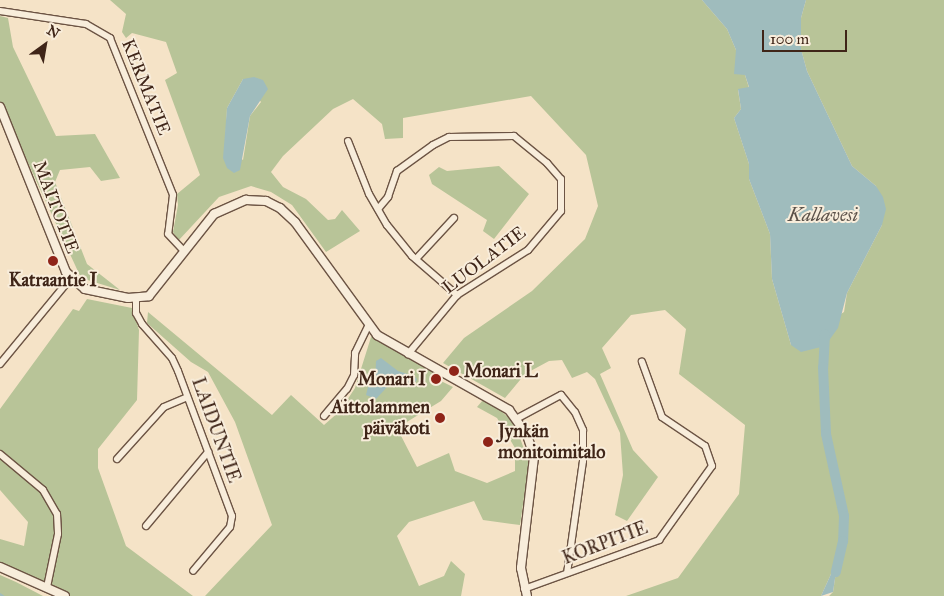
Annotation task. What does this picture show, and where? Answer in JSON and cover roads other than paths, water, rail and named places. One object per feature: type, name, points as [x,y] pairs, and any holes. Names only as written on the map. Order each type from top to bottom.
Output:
[{"type":"street","name":"KERMATIE","points":[[0,11],[86,24],[110,38],[173,195],[168,234],[184,251]]},
{"type":"street","name":"MAITOTIE","points":[[0,107],[70,279],[85,289],[107,295],[136,299]]},
{"type":"street","name":"LUOLATIE","points":[[378,209],[388,197],[397,171],[433,145],[449,137],[514,136],[557,172],[562,204],[551,223],[528,250],[457,295],[408,354]]},
{"type":"street","points":[[348,141],[378,209],[416,259],[457,295]]},
{"type":"street","points":[[136,299],[154,292],[214,214],[246,200],[266,201],[280,208],[295,222],[368,326],[408,354],[501,405],[516,419],[531,445],[534,457],[520,568],[526,592]]},
{"type":"street","points":[[416,259],[454,218]]},
{"type":"street","points":[[0,364],[70,279]]},
{"type":"street","name":"LAIDUNTIE","points":[[136,299],[136,313],[142,324],[172,358],[208,452],[232,522],[193,571]]},
{"type":"street","points":[[324,416],[347,389],[354,375],[355,353],[368,326]]},
{"type":"street","name":"KORPITIE","points":[[526,592],[567,573],[659,540],[712,466],[705,446],[662,417],[642,362]]},
{"type":"street","points":[[516,419],[561,395],[575,412],[583,430],[583,461],[567,573]]},
{"type":"street","points":[[117,459],[164,407],[187,396]]},
{"type":"street","points":[[146,526],[208,452]]},
{"type":"street","points":[[1,457],[42,490],[57,514],[58,534],[47,587]]},
{"type":"street","points":[[0,568],[65,596]]},
{"type":"water","name":"Kallavesi","points":[[702,0],[806,0],[801,18],[801,49],[807,71],[852,166],[876,186],[883,197],[886,209],[882,225],[847,293],[838,328],[825,346],[801,352],[791,345],[772,279],[770,234],[749,179],[749,164],[734,118],[741,109],[738,89],[749,87],[745,75],[734,74],[736,50],[727,29]]},
{"type":"water","points":[[254,77],[263,80],[268,89],[250,116],[240,170],[234,173],[227,168],[223,158],[227,108],[243,79]]},
{"type":"water","points":[[381,358],[398,371],[414,376],[417,379],[413,387],[388,386],[376,399],[366,395],[368,387],[375,382],[376,361]]},
{"type":"water","points":[[836,572],[833,592],[821,596],[831,574]]},
{"type":"waterway","points":[[825,334],[823,367],[826,434],[844,516],[843,541],[836,572]]},
{"type":"place","name":"Katraantie I","points":[[53,261]]},
{"type":"place","name":"Monari L","points":[[454,371]]},
{"type":"place","name":"Monari I","points":[[436,379]]},
{"type":"place","name":"Aittolammen päiväkoti","points":[[440,418]]},
{"type":"place","name":"Jynkän monitoimitalo","points":[[488,442]]}]
